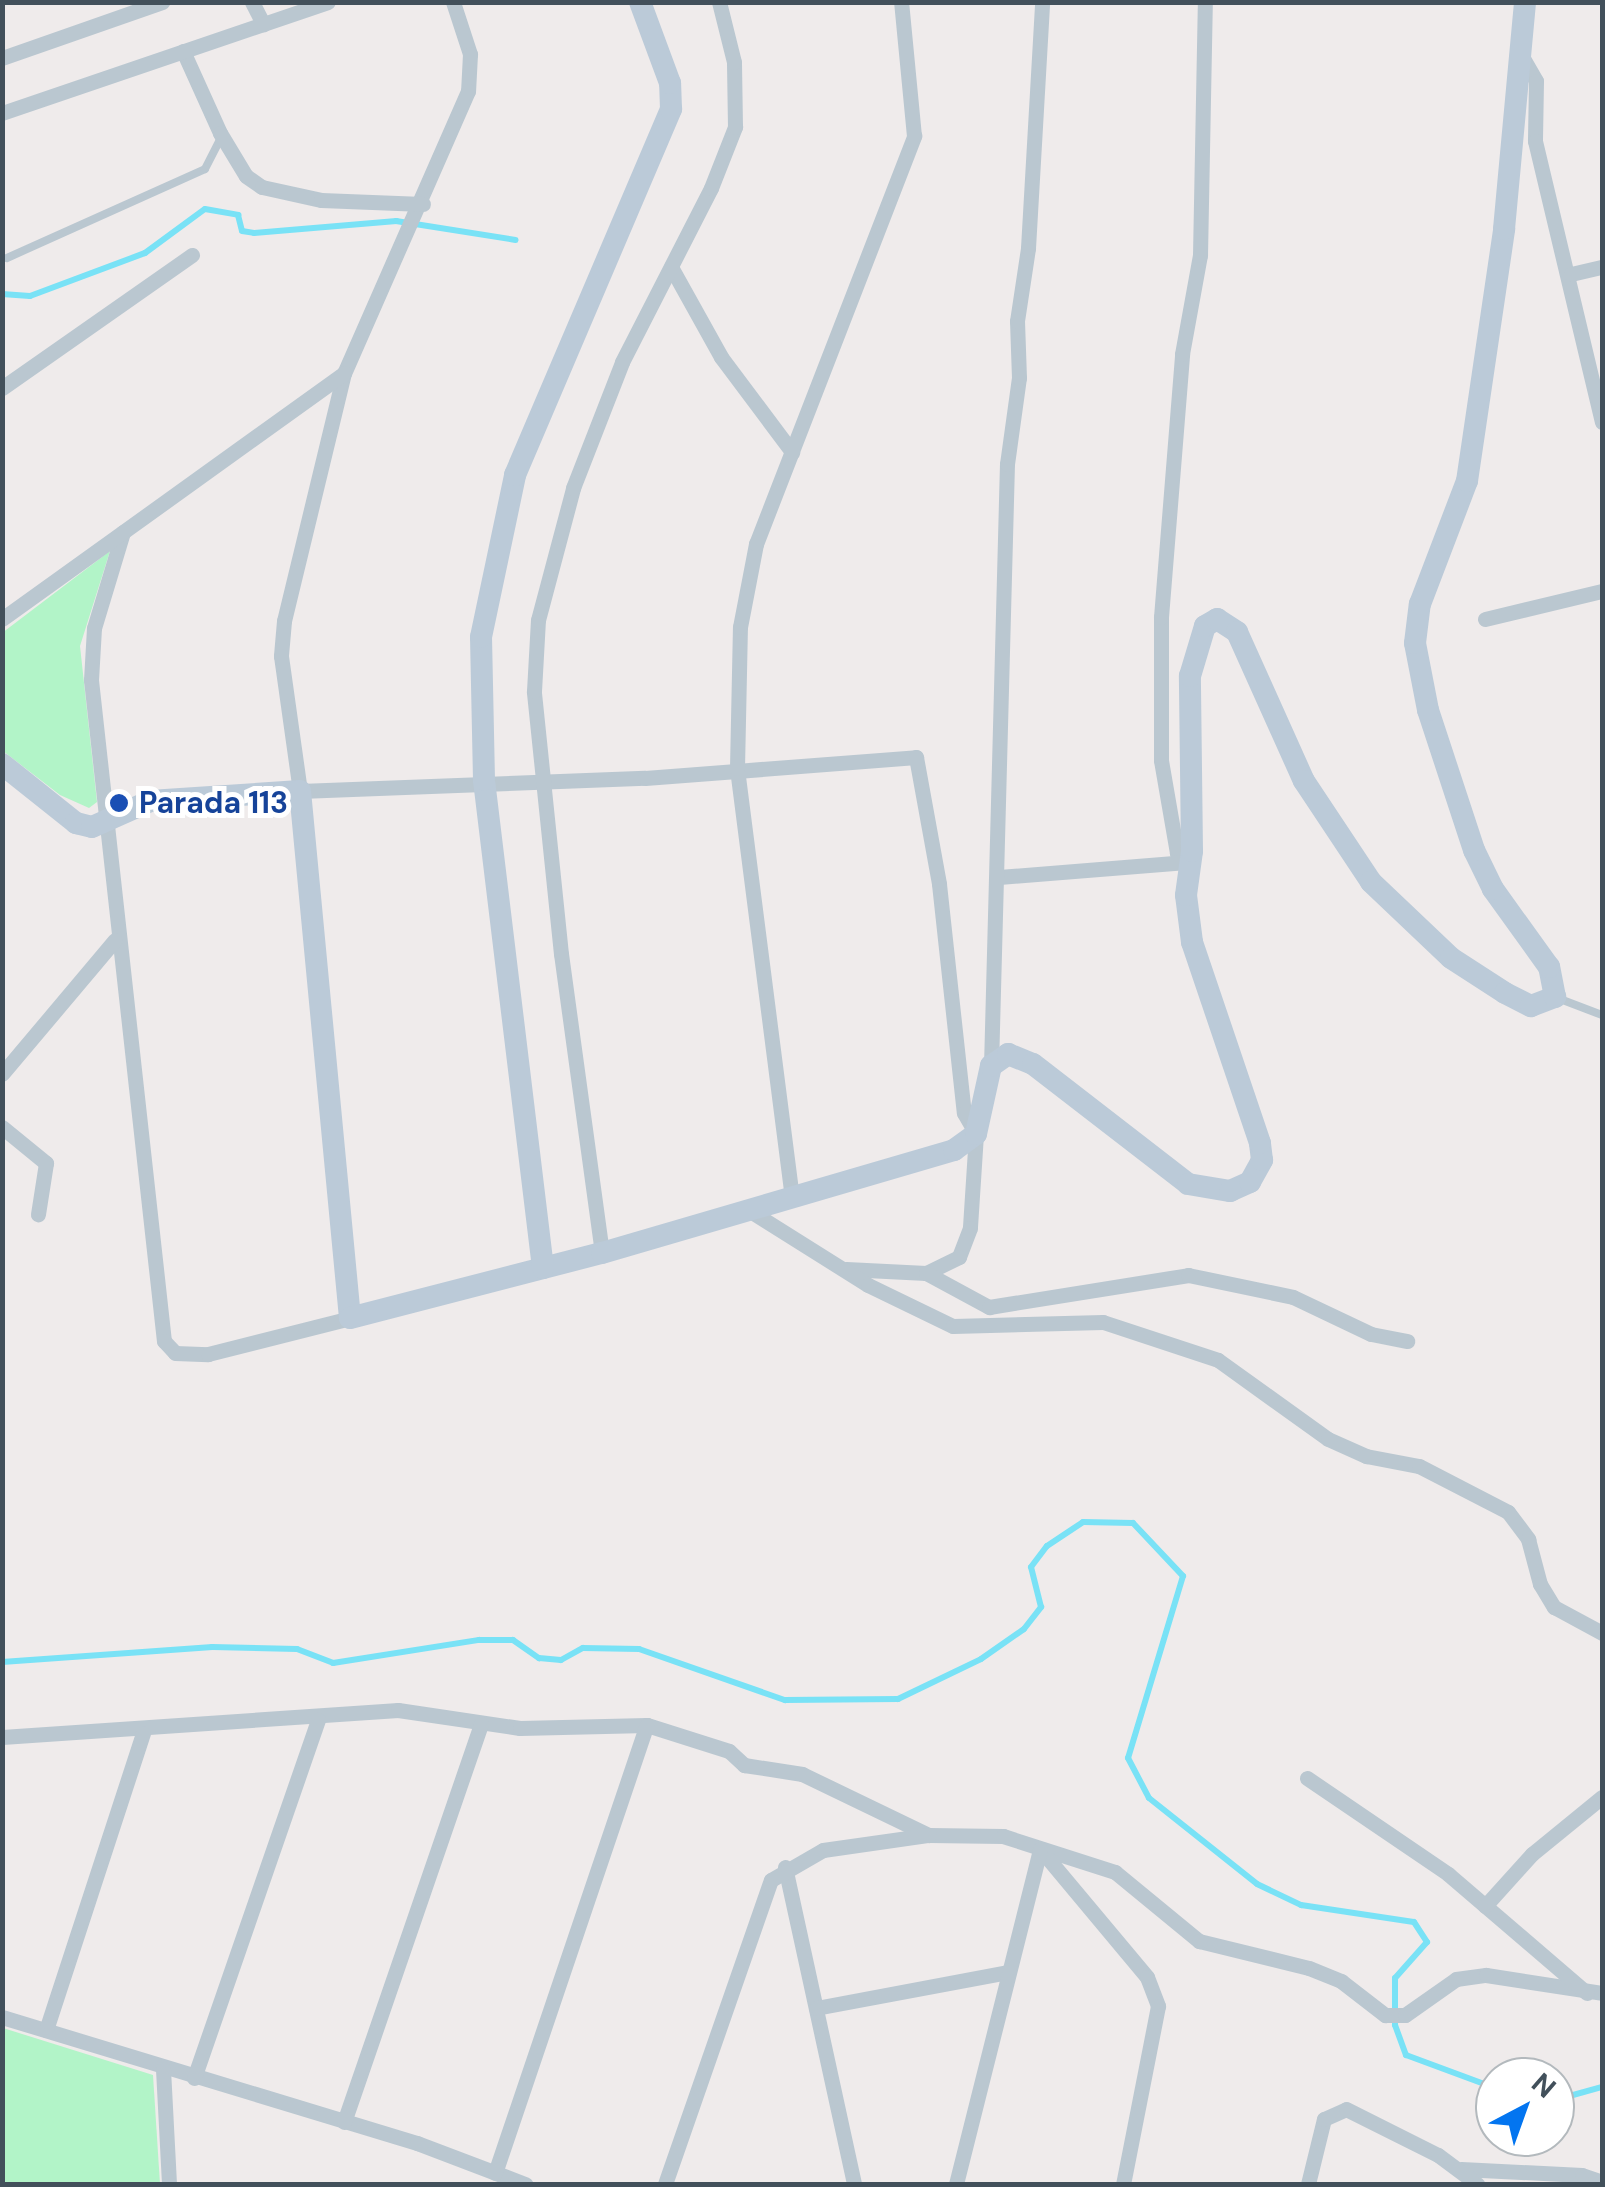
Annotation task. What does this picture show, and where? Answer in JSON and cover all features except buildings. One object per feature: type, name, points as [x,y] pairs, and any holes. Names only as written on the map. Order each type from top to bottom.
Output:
[{"type":"street","points":[[2,58],[162,2]]},
{"type":"street","points":[[252,2],[263,24]]},
{"type":"street","points":[[2,113],[328,2]]},
{"type":"street","points":[[350,1318],[300,790],[281,639],[344,373],[423,204],[472,71],[453,2]]},
{"type":"street","points":[[543,1268],[484,780],[481,637],[515,475],[671,109],[670,84],[640,2]]},
{"type":"street","points":[[602,1253],[561,954],[534,691],[538,620],[552,556],[622,362],[735,128],[734,62],[719,2]]},
{"type":"street","points":[[792,1198],[737,768],[734,708],[746,584],[792,452],[914,136],[901,2]]},
{"type":"street","points":[[926,1274],[958,1257],[966,1246],[976,1134],[991,1066],[998,877],[995,748],[1007,464],[1020,378],[1017,321],[1028,248],[1042,2]]},
{"type":"street","points":[[1186,862],[1177,853],[1162,760],[1161,617],[1182,354],[1200,256],[1205,2]]},
{"type":"street","points":[[991,1066],[1008,1054],[1033,1064],[1188,1184],[1230,1191],[1259,1173],[1260,1143],[1192,942],[1186,862],[1192,851],[1190,676],[1196,640],[1217,619],[1237,632],[1295,766],[1371,882],[1451,958],[1506,994],[1531,1006],[1555,997],[1549,967],[1493,889],[1474,850],[1433,726],[1415,643],[1420,604],[1468,480],[1504,228],[1526,2]]},
{"type":"street","points":[[183,51],[220,134],[246,176],[262,188],[321,200],[423,204]]},
{"type":"street","points":[[1520,54],[1536,81],[1535,141],[1571,274],[1602,422]]},
{"type":"street","points":[[2,388],[192,255]]},
{"type":"street","points":[[1571,274],[1602,266]]},
{"type":"street","points":[[670,267],[720,357],[792,452]]},
{"type":"street","points":[[2,619],[344,373]]},
{"type":"street","points":[[123,532],[91,648],[110,817],[116,940],[164,1341],[176,1353],[208,1354],[602,1253],[932,1158],[976,1134]]},
{"type":"street","points":[[1485,619],[1602,591]]},
{"type":"street","points":[[6,775],[76,823],[92,827],[150,801],[916,757],[938,884],[964,1112],[976,1134]]},
{"type":"street","points":[[998,877],[1186,862]]},
{"type":"street","points":[[2,1074],[116,940]]},
{"type":"street","points":[[2,1128],[46,1163],[38,1214]]},
{"type":"street","points":[[750,1211],[952,1326],[1103,1322],[1218,1360],[1328,1439],[1366,1456],[1419,1466],[1508,1512],[1528,1538],[1540,1584],[1554,1607],[1602,1633]]},
{"type":"street","points":[[846,1269],[926,1274],[990,1307],[1188,1274],[1293,1297],[1371,1334],[1407,1341]]},
{"type":"street","points":[[2,1738],[142,1733],[398,1710],[481,1724],[647,1725],[729,1750],[744,1765],[802,1774],[929,1834]]},
{"type":"street","points":[[194,2078],[318,1720]]},
{"type":"street","points":[[344,2122],[481,1724]]},
{"type":"street","points":[[494,2173],[647,1725]]},
{"type":"street","points":[[46,2030],[142,1733]]},
{"type":"street","points":[[1307,1778],[1485,1906],[1595,1993]]},
{"type":"street","points":[[1485,1906],[1532,1854],[1602,1798]]},
{"type":"street","points":[[665,2184],[761,1897],[786,1867],[823,1850],[929,1834],[1002,1836],[1115,1872],[1199,1940],[1309,1968],[1340,1981],[1385,2015],[1405,2016],[1456,1979],[1486,1975],[1595,1993]]},
{"type":"street","points":[[956,2184],[1040,1849]]},
{"type":"street","points":[[1040,1849],[1147,1977],[1158,2006],[1123,2184]]},
{"type":"street","points":[[786,1867],[854,2184]]},
{"type":"street","points":[[816,2008],[1009,1972]]},
{"type":"street","points":[[2,2017],[344,2122],[525,2184]]},
{"type":"street","points":[[163,2069],[170,2184]]},
{"type":"street","points":[[1308,2184],[1324,2120],[1334,2109],[1346,2109],[1461,2169],[1477,2184]]},
{"type":"street","points":[[1461,2169],[1602,2182]]},
{"type":"lane","points":[[6,258],[205,169],[220,134]]},
{"type":"lane","points":[[1555,997],[1602,1015]]},
{"type":"green space","points":[[110,551],[80,646],[97,802],[89,808],[60,795],[3,751],[2,633]]},
{"type":"green space","points":[[3,2028],[153,2075],[160,2184],[3,2184]]},
{"type":"waterway","points":[[2,294],[30,296],[145,253],[205,209],[238,215],[242,231],[254,233],[396,221],[516,240]]},
{"type":"waterway","points":[[2,1662],[212,1647],[297,1649],[333,1663],[479,1640],[513,1640],[539,1658],[561,1660],[583,1648],[639,1649],[785,1700],[898,1699],[981,1659],[1024,1629],[1041,1607],[1031,1567],[1047,1546],[1083,1522],[1133,1523],[1183,1576],[1128,1758],[1149,1798],[1257,1884],[1301,1905],[1414,1922],[1427,1942],[1395,1978],[1395,2025],[1406,2055],[1475,2081]]},
{"type":"waterway","points":[[1575,2094],[1602,2087]]},
{"type":"place","name":"Parada 113","points":[[119,803]]}]
